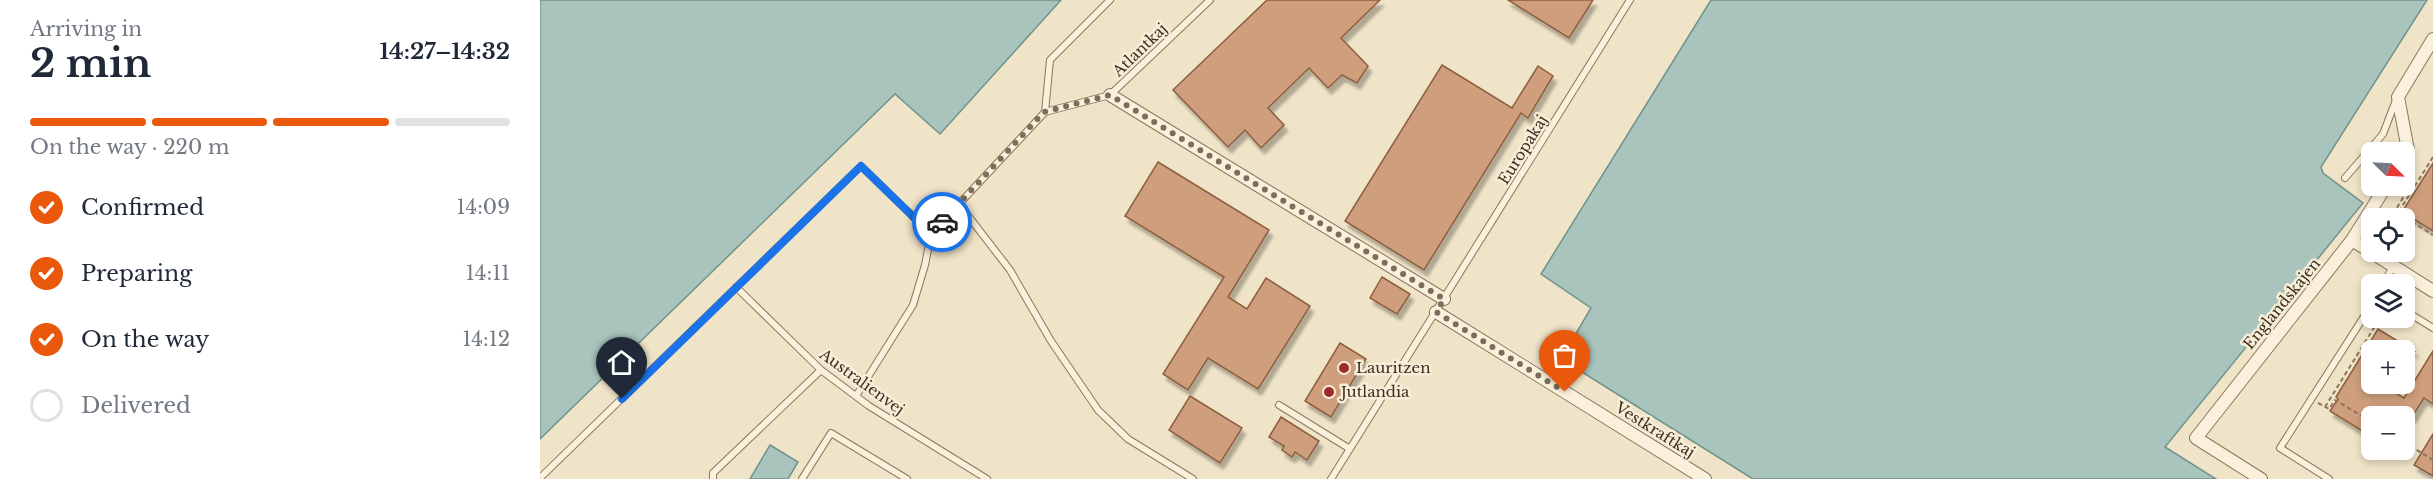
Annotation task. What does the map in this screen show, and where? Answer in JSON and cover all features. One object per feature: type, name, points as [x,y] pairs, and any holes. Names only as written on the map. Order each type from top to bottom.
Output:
[{"type":"street","points":[[2406,142],[2398,97],[2433,39]]},
{"type":"street","points":[[1110,95],[1444,299]]},
{"type":"street","name":"Englandskajen","points":[[2261,479],[2196,438],[2352,240],[2380,196]]},
{"type":"street","points":[[2352,240],[2432,289]]},
{"type":"street","name":"Vestkraftkaj","points":[[1436,312],[1705,479]]},
{"type":"lane","points":[[856,396],[913,305],[925,265],[931,234],[1044,112],[1050,60],[1110,0]]},
{"type":"lane","name":"Atlantkaj","points":[[1044,112],[1110,95],[1210,0]]},
{"type":"lane","name":"Europakaj","points":[[1331,479],[1630,0]]},
{"type":"lane","points":[[2345,178],[2383,134],[2398,97]]},
{"type":"lane","points":[[540,478],[861,166],[931,234]]},
{"type":"lane","points":[[959,204],[1010,270],[1051,341],[1098,411],[1128,439],[1193,479]]},
{"type":"lane","points":[[2389,274],[2393,266]]},
{"type":"lane","name":"Australienvej","points":[[736,287],[821,370],[856,396],[987,479]]},
{"type":"lane","points":[[2415,317],[2433,328]]},
{"type":"lane","points":[[2329,479],[2280,448],[2361,321]]},
{"type":"lane","points":[[713,479],[713,473],[821,370]]},
{"type":"lane","points":[[1279,405],[1350,448]]},
{"type":"lane","points":[[802,479],[831,432],[907,479]]},
{"type":"path","points":[[2401,208],[2433,157]]},
{"type":"path","points":[[2415,224],[2433,235]]},
{"type":"path","points":[[2325,407],[2374,328]]},
{"type":"path","points":[[2311,398],[2329,409],[2335,400],[2361,415]]},
{"type":"path","points":[[2415,449],[2433,460]]},
{"type":"water","points":[[540,0],[1061,0],[940,134],[895,94],[540,439]]},
{"type":"water","points":[[1711,0],[2427,0],[2321,167],[2323,173],[2363,203],[2165,447],[2216,479],[1753,479],[1561,359],[1591,308],[1541,274]]},
{"type":"water","points":[[770,445],[798,462],[788,479],[750,479]]},
{"type":"building","points":[[1267,0],[1380,0],[1341,38],[1368,66],[1357,83],[1342,75],[1328,88],[1309,68],[1268,108],[1284,125],[1261,148],[1245,130],[1228,147],[1173,90]]},
{"type":"building","points":[[1508,0],[1593,0],[1569,38]]},
{"type":"building","points":[[1442,65],[1512,108],[1538,66],[1553,76],[1528,118],[1521,113],[1424,270],[1345,221]]},
{"type":"building","points":[[1158,162],[1269,230],[1228,297],[1247,309],[1266,278],[1310,306],[1258,389],[1208,358],[1188,390],[1163,374],[1224,277],[1125,216]]},
{"type":"building","points":[[2433,163],[2433,231],[2415,220],[2415,208],[2405,208],[2412,196],[2415,196],[2415,191]]},
{"type":"building","points":[[1382,277],[1410,294],[1397,314],[1370,298]]},
{"type":"building","points":[[2378,329],[2396,340],[2371,340]]},
{"type":"building","points":[[1340,343],[1366,359],[1331,417],[1305,401]]},
{"type":"building","points":[[2433,351],[2433,404],[2424,398],[2415,412],[2415,406],[2361,406],[2361,430],[2330,411],[2338,399],[2336,397],[2361,357],[2361,394],[2397,394],[2404,398],[2406,394],[2415,394],[2415,380]]},
{"type":"building","points":[[1190,396],[1242,428],[1220,463],[1169,430]]},
{"type":"building","points":[[1281,417],[1319,441],[1307,460],[1295,452],[1292,457],[1282,450],[1284,446],[1269,437]]},
{"type":"building","points":[[2433,434],[2433,476],[2414,465]]},
{"type":"way so far","points":[[942,222],[1044,112],[1110,95],[1444,299],[1436,312],[1565,392]]},
{"type":"place","name":"Lauritzen","points":[[1344,368]]},
{"type":"place","name":"Jutlandia","points":[[1329,392]]},
{"type":"route","points":[[622,399],[861,166],[931,234],[942,222]]}]
